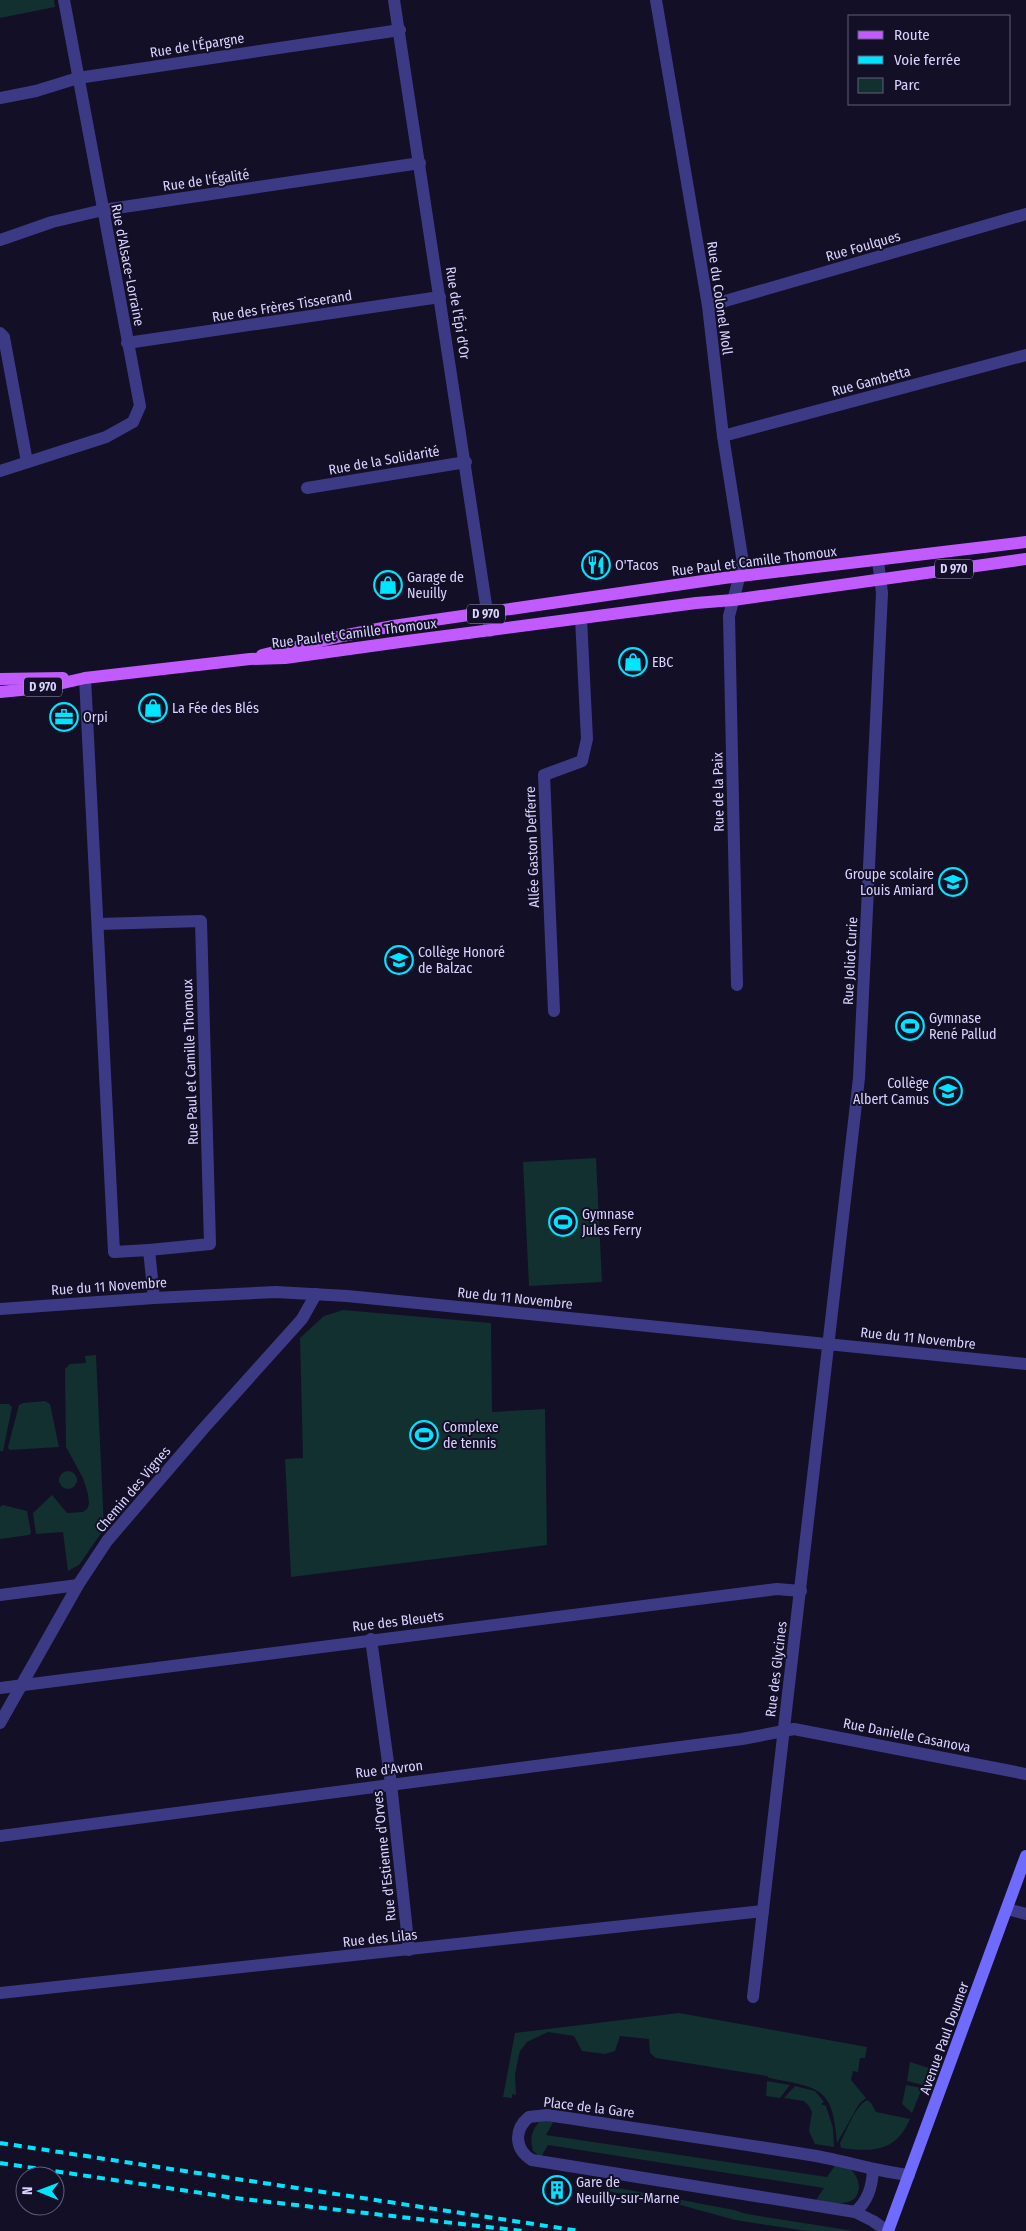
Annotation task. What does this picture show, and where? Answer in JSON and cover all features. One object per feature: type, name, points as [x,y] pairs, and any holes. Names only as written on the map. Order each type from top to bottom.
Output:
[{"type":"main road","name":"Rue Paul et Camille Thomoux","points":[[250,659],[275,650],[342,636],[488,613],[738,577],[1026,542]]},
{"type":"main road","name":"Rue Paul et Camille Thomoux","points":[[0,679],[85,678],[250,659],[294,657],[696,603],[734,600],[1026,559]]},
{"type":"main road","name":"Rue Paul et Camille Thomoux","points":[[0,692],[40,688],[85,678]]},
{"type":"main road","name":"Avenue Paul Doumer","points":[[888,2231],[1026,1856]]},
{"type":"street","name":"Rue d'Alsace-Lorraine","points":[[0,471],[106,437],[133,422],[140,406],[64,0]]},
{"type":"street","name":"Rue de l'Épi d'Or","points":[[394,0],[466,462],[490,631]]},
{"type":"street","name":"Rue du Colonel Moll","points":[[656,0],[708,306],[723,436],[742,563],[734,600]]},
{"type":"street","name":"Rue de l'Épargne","points":[[0,98],[36,91],[78,78],[400,30]]},
{"type":"street","name":"Rue de l'Égalité","points":[[0,240],[52,222],[103,210],[420,164]]},
{"type":"street","name":"Rue Foulques","points":[[708,306],[1026,214]]},
{"type":"street","name":"Rue des Frères Tisserand","points":[[128,344],[440,297]]},
{"type":"street","points":[[0,333],[4,338],[27,462]]},
{"type":"street","name":"Rue Gambetta","points":[[723,436],[1026,355]]},
{"type":"street","name":"Rue de la Solidarité","points":[[307,488],[466,462]]},
{"type":"street","name":"Rue Joliot Curie","points":[[830,1345],[859,1078],[882,593],[878,561]]},
{"type":"street","name":"Rue de la Paix","points":[[734,600],[729,616],[736,985]]},
{"type":"street","name":"Allée Gaston Defferre","points":[[554,1011],[544,775],[582,761],[587,739],[581,618]]},
{"type":"street","name":"Rue Paul et Camille Thomoux","points":[[85,678],[99,924],[114,1252],[210,1244],[201,921],[99,924]]},
{"type":"street","points":[[150,1250],[154,1298]]},
{"type":"street","name":"Rue du 11 Novembre","points":[[0,1309],[154,1298],[276,1292],[316,1294],[1026,1364]]},
{"type":"street","name":"Chemin des Vignes","points":[[0,1723],[78,1585],[107,1541],[204,1428],[302,1319],[316,1294]]},
{"type":"street","name":"Rue des Glycines","points":[[753,1997],[782,1731],[786,1716],[830,1345]]},
{"type":"street","points":[[0,1595],[78,1585]]},
{"type":"street","name":"Rue des Bleuets","points":[[0,1688],[372,1639],[777,1589],[801,1591]]},
{"type":"street","name":"Rue d'Estienne d'Orves","points":[[372,1639],[391,1784],[409,1950]]},
{"type":"street","name":"Rue Danielle Casanova","points":[[782,1731],[794,1729],[807,1730],[1026,1774]]},
{"type":"street","name":"Rue d'Avron","points":[[0,1836],[742,1739],[782,1731]]},
{"type":"street","points":[[1007,1909],[1026,1914]]},
{"type":"street","name":"Rue des Lilas","points":[[0,1993],[763,1912]]},
{"type":"street","name":"Place de la Gare","points":[[888,2231],[855,2212],[532,2160],[524,2156],[519,2148],[517,2138],[519,2128],[529,2117],[547,2115],[804,2154],[855,2164],[873,2170],[908,2175]]},
{"type":"street","points":[[855,2212],[868,2197],[872,2185],[873,2170]]},
{"type":"green space","points":[[0,0],[54,0],[55,7],[0,18]]},
{"type":"green space","name":"Gymnase Jules Ferry","points":[[596,1158],[602,1282],[529,1286],[523,1162]]},
{"type":"green space","name":"Complexe de tennis","points":[[343,1310],[491,1323],[492,1412],[545,1409],[547,1545],[291,1577],[285,1459],[303,1458],[300,1338],[324,1316]]},
{"type":"green space","points":[[96,1355],[104,1529],[79,1565],[68,1571],[63,1532],[36,1534],[33,1513],[52,1495],[67,1513],[83,1512],[89,1504],[83,1478],[66,1447],[65,1369],[70,1364],[86,1363],[85,1356]]},
{"type":"green space","points":[[45,1401],[50,1404],[59,1447],[9,1450],[8,1447],[19,1405]]},
{"type":"green space","points":[[0,1404],[9,1404],[12,1407],[3,1451],[0,1451]]},
{"type":"green space","points":[[68,1471],[74,1474],[77,1480],[74,1486],[68,1489],[62,1486],[59,1480],[62,1474]]},
{"type":"green space","points":[[3,1505],[27,1511],[31,1533],[29,1535],[0,1539],[0,1507]]},
{"type":"green space","points":[[679,2013],[867,2047],[865,2058],[860,2058],[858,2072],[853,2071],[851,2080],[866,2098],[859,2104],[837,2143],[832,2110],[827,2100],[811,2088],[767,2076],[656,2058],[650,2053],[649,2039],[620,2036],[615,2051],[605,2054],[582,2051],[574,2036],[548,2032],[527,2042],[520,2051],[515,2075],[516,2095],[512,2094],[512,2098],[503,2097],[515,2033]]},
{"type":"green space","points":[[910,2062],[929,2068],[923,2085],[907,2081]]},
{"type":"green space","points":[[767,2081],[790,2085],[780,2098],[766,2096]]},
{"type":"green space","points":[[906,2085],[922,2088],[912,2113],[902,2104]]},
{"type":"green space","points":[[795,2086],[815,2091],[824,2102],[821,2104],[826,2106],[833,2128],[834,2147],[815,2144],[809,2131],[812,2112],[804,2101],[784,2098]]},
{"type":"green space","points":[[867,2100],[876,2112],[910,2119],[898,2138],[890,2144],[863,2150],[841,2148],[840,2143],[851,2120],[858,2108]]},
{"type":"green space","points":[[540,2121],[554,2121],[546,2135],[827,2177],[836,2164],[848,2168],[854,2174],[859,2188],[853,2200],[840,2203],[816,2200],[824,2188],[548,2145],[541,2157],[533,2151],[532,2142],[533,2131]]},
{"type":"green space","points":[[608,2186],[747,2214],[854,2231],[807,2231],[735,2220],[677,2204],[607,2191]]},
{"type":"railway","points":[[0,2143],[580,2231]]},
{"type":"railway","points":[[0,2163],[235,2198],[523,2231]]},
{"type":"place","name":"O'Tacos","points":[[596,565]]},
{"type":"place","name":"Garage de Neuilly","points":[[388,585]]},
{"type":"place","name":"EBC","points":[[633,662]]},
{"type":"place","name":"La Fée des Blés","points":[[153,708]]},
{"type":"place","name":"Orpi","points":[[64,717]]},
{"type":"place","name":"Groupe scolaire Louis Amiard","points":[[953,882]]},
{"type":"place","name":"Collège Honoré de Balzac","points":[[399,960]]},
{"type":"place","name":"Gymnase René Pallud","points":[[910,1026]]},
{"type":"place","name":"Collège Albert Camus","points":[[948,1091]]},
{"type":"place","name":"Gymnase Jules Ferry","points":[[563,1222]]},
{"type":"place","name":"Complexe de tennis","points":[[424,1435]]},
{"type":"place","name":"Gare de Neuilly-sur-Marne","points":[[557,2190]]}]
